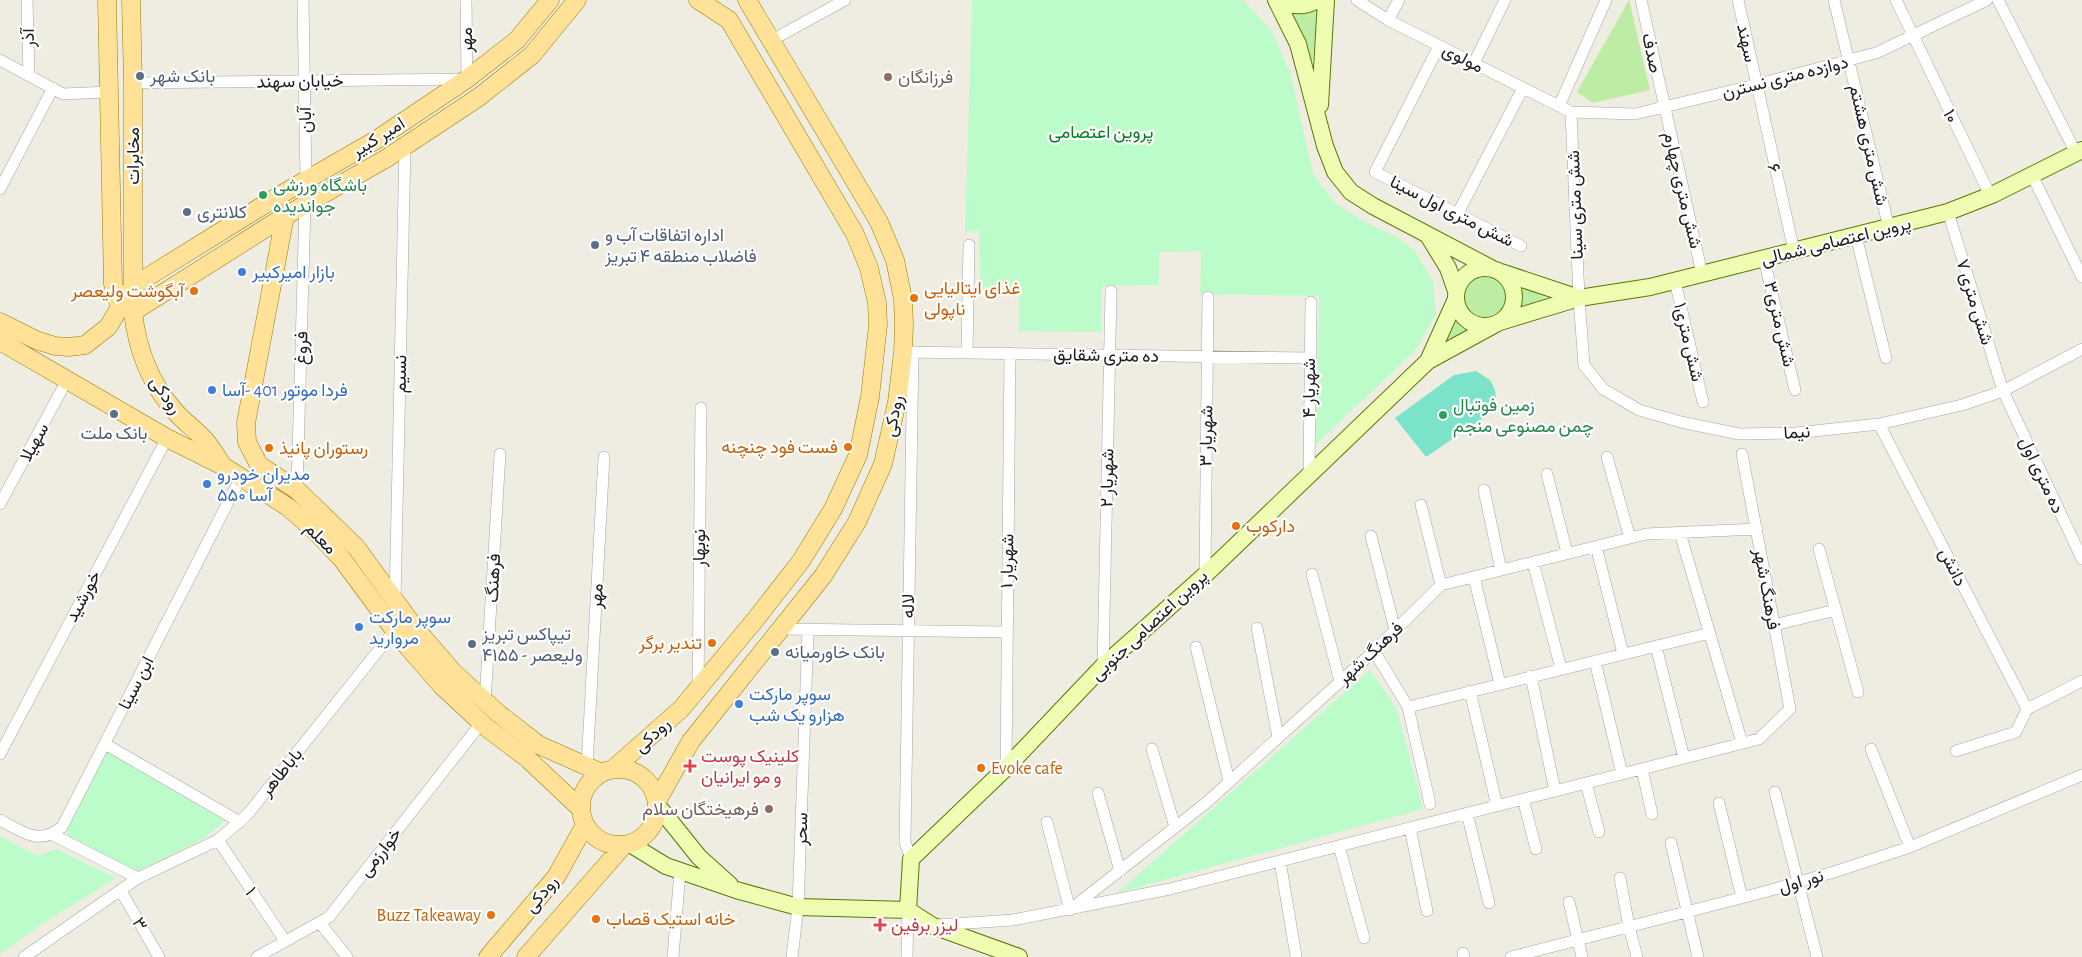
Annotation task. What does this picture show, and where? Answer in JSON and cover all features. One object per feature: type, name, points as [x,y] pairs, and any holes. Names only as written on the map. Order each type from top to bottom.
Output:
[{"type":"main road","name":"مخابرات","points":[[107,0],[112,284],[126,309]]},
{"type":"main road","name":"مخابرات","points":[[126,309],[133,286],[131,0]]},
{"type":"main road","name":"امیر کبیر","points":[[133,286],[275,198],[376,140],[467,79],[517,40],[550,0]]},
{"type":"main road","name":"رودکى","points":[[601,769],[681,709],[767,606],[801,561],[833,510],[858,455],[870,397],[878,325],[876,302],[869,268],[855,234],[729,20],[698,0]]},
{"type":"main road","name":"رودکى","points":[[657,803],[691,741],[823,576],[857,522],[883,464],[908,352],[903,299],[895,260],[879,222],[747,0]]},
{"type":"main road","points":[[1276,0],[1298,44],[1319,120]]},
{"type":"main road","points":[[1281,0],[1296,5],[1304,5],[1317,0]]},
{"type":"main road","points":[[1319,120],[1326,0]]},
{"type":"main road","name":"امیر کبیر","points":[[126,309],[405,146],[479,97],[532,56],[578,1]]},
{"type":"main road","name":"پروین اعتصامی شمالی","points":[[1319,120],[1334,172],[1351,192],[1429,237],[1495,270],[1579,298]]},
{"type":"main road","name":"پروین اعتصامی شمالی","points":[[1497,324],[1579,298],[1650,288],[1948,212],[1990,195],[2079,151]]},
{"type":"main road","points":[[275,198],[285,216]]},
{"type":"main road","name":"معلم","points":[[285,216],[246,424],[247,442],[260,465],[297,490],[356,548],[415,628],[449,667],[485,702],[539,745],[601,769]]},
{"type":"main road","points":[[1429,237],[1448,268],[1456,295],[1457,306],[1465,319],[1478,326],[1497,324],[1510,312],[1514,298],[1510,282],[1495,270],[1476,269],[1469,272],[1463,278],[1456,295]]},
{"type":"main road","name":"پروین اعتصامی جنوبی","points":[[1428,361],[1456,295]]},
{"type":"main road","points":[[0,322],[36,340],[55,346],[69,347],[85,345],[98,336],[126,309]]},
{"type":"main road","name":"رودکی","points":[[126,309],[142,356],[156,388],[174,411],[202,437],[223,466]]},
{"type":"main road","name":"پروین اعتصامی جنوبی","points":[[911,859],[1006,768],[1104,666],[1205,575],[1428,361],[1497,324]]},
{"type":"main road","points":[[878,325],[904,325]]},
{"type":"main road","name":"معلم","points":[[0,341],[167,438],[241,476],[288,507],[342,559],[394,631],[442,686],[482,722],[528,759],[583,817]]},
{"type":"main road","points":[[814,539],[836,556]]},
{"type":"main road","points":[[626,845],[645,836],[650,830],[657,815],[654,791],[641,776],[623,769],[601,769],[584,791],[583,817],[590,832],[605,843],[626,845],[666,866],[736,890],[798,908],[908,910],[933,926],[1019,957]]},
{"type":"main road","points":[[657,803],[699,857],[736,890]]},
{"type":"main road","name":"رودکی","points":[[488,957],[556,877],[583,817]]},
{"type":"main road","name":"رودکی","points":[[526,957],[626,845]]},
{"type":"main road","points":[[908,910],[911,859]]},
{"type":"street","name":"آذر","points":[[27,0],[29,75]]},
{"type":"street","name":"آبان","points":[[302,0],[306,180]]},
{"type":"street","name":"مهر","points":[[466,0],[467,79]]},
{"type":"street","points":[[772,40],[845,0]]},
{"type":"street","name":"مولوی","points":[[1357,0],[1388,20],[1572,112]]},
{"type":"street","points":[[1388,20],[1399,0]]},
{"type":"street","points":[[1474,63],[1505,0]]},
{"type":"street","points":[[1559,106],[1606,0]]},
{"type":"street","name":"صدف","points":[[1641,0],[1664,106]]},
{"type":"street","name":"سهند","points":[[1738,0],[1755,85]]},
{"type":"street","name":"شش متری هشتم","points":[[1834,0],[1889,228]]},
{"type":"street","name":"۱۰","points":[[1896,0],[1912,37],[1990,195]]},
{"type":"street","name":"دوازده متری نسترن","points":[[1572,112],[1635,114],[1849,62],[1876,53],[1912,37],[1987,0]]},
{"type":"street","points":[[1998,0],[2079,151]]},
{"type":"street","name":"شش متری اول سینا","points":[[1439,46],[1375,172],[1521,246]]},
{"type":"street","points":[[0,60],[63,94],[108,92]]},
{"type":"street","points":[[467,79],[479,97]]},
{"type":"street","name":"خیابان سهند","points":[[133,83],[467,79]]},
{"type":"street","name":"۶","points":[[1755,85],[1794,251]]},
{"type":"street","points":[[0,189],[53,88]]},
{"type":"street","points":[[1458,213],[1523,88]]},
{"type":"street","name":"شش متری چهارم","points":[[1664,106],[1702,274]]},
{"type":"street","name":"شش متری سینا","points":[[1572,112],[1579,298]]},
{"type":"street","name":"نسیم","points":[[395,602],[405,146]]},
{"type":"street","points":[[2032,175],[2082,277]]},
{"type":"street","name":"فروغ","points":[[297,490],[305,205]]},
{"type":"street","name":"۷ شش متری","points":[[1948,212],[2003,391]]},
{"type":"street","points":[[1856,236],[1886,358]]},
{"type":"street","points":[[967,353],[969,245]]},
{"type":"street","name":"شش متری۳","points":[[1764,259],[1795,390]]},
{"type":"street","name":"شش متری۱","points":[[1675,281],[1703,402]]},
{"type":"street","name":"شهریار ۲","points":[[1104,666],[1111,291]]},
{"type":"street","name":"شهریار ۳","points":[[1205,575],[1208,298]]},
{"type":"street","name":"نیما","points":[[1579,298],[1584,365],[1603,389],[1639,410],[1681,422],[1739,434],[1796,433],[1879,424],[1962,406],[2003,391],[2082,348]]},
{"type":"street","name":"شهریار ۴","points":[[1309,474],[1311,302]]},
{"type":"street","name":"ده متری شقایق","points":[[908,352],[1309,358]]},
{"type":"street","name":"لاله","points":[[908,352],[908,631],[905,842],[911,859]]},
{"type":"street","name":"شهریار ۱","points":[[1006,768],[1010,353]]},
{"type":"street","name":"سهیلا","points":[[0,504],[67,380]]},
{"type":"street","name":"ده متری اول","points":[[2003,391],[2082,558]]},
{"type":"street","name":"نوبهار","points":[[698,688],[701,408]]},
{"type":"street","name":"دانش","points":[[1879,424],[2027,709]]},
{"type":"street","name":"خورشید","points":[[0,754],[167,438]]},
{"type":"street","name":"فرهنگ","points":[[485,702],[500,454]]},
{"type":"street","points":[[1742,454],[1757,530]]},
{"type":"street","name":"مهر","points":[[601,769],[604,457]]},
{"type":"street","points":[[1607,457],[1630,538]]},
{"type":"street","points":[[1547,474],[1567,553]]},
{"type":"street","name":"ابن سینا","points":[[53,835],[62,827],[241,476]]},
{"type":"street","points":[[1484,490],[1501,570]]},
{"type":"street","points":[[1421,506],[1441,585]]},
{"type":"street","name":"فرهنگ شهر","points":[[1757,530],[1790,709],[1759,739],[1170,889],[1070,910],[1229,782],[1374,651],[1441,585],[1646,534],[1757,530]]},
{"type":"street","points":[[1680,533],[1742,744]]},
{"type":"street","points":[[1371,536],[1395,630]]},
{"type":"street","points":[[1596,546],[1623,654]]},
{"type":"street","points":[[1819,549],[1858,692]]},
{"type":"street","points":[[1533,562],[1561,669]]},
{"type":"street","points":[[1312,574],[1340,682]]},
{"type":"street","points":[[1474,576],[1500,684]]},
{"type":"street","points":[[1774,625],[1836,610]]},
{"type":"street","points":[[1257,628],[1278,737]]},
{"type":"street","points":[[782,629],[1006,632]]},
{"type":"street","name":"سحر","points":[[792,957],[798,908],[808,630]]},
{"type":"street","name":"باباطاهر","points":[[25,957],[138,878],[218,840],[240,822],[394,631]]},
{"type":"street","points":[[1408,707],[1710,632]]},
{"type":"street","points":[[1656,646],[1684,758]]},
{"type":"street","points":[[1196,647],[1229,782]]},
{"type":"street","points":[[1374,651],[1408,707],[1430,804]]},
{"type":"street","points":[[1596,660],[1622,774]]},
{"type":"street","points":[[1531,676],[1555,791]]},
{"type":"street","points":[[1956,751],[2016,732],[2027,709],[2082,681]]},
{"type":"street","points":[[1470,691],[1497,806]]},
{"type":"street","name":"خوارزمی","points":[[257,957],[329,917],[482,722]]},
{"type":"street","points":[[105,744],[240,822]]},
{"type":"street","points":[[1152,749],[1176,826]]},
{"type":"street","points":[[1871,750],[1910,847]]},
{"type":"street","points":[[1642,769],[1652,814]]},
{"type":"street","name":"نور اول","points":[[1511,957],[1742,898],[1910,847],[2082,775]]},
{"type":"street","points":[[1586,783],[1599,832]]},
{"type":"street","points":[[1774,792],[1817,957]]},
{"type":"street","points":[[1098,793],[1120,871]]},
{"type":"street","points":[[1523,799],[1536,849]]},
{"type":"street","points":[[1719,803],[1742,898]]},
{"type":"street","points":[[1468,813],[1490,903]]},
{"type":"street","points":[[0,820],[26,833],[43,837],[53,835],[138,878]]},
{"type":"street","points":[[933,926],[1013,920],[1070,910],[1047,822]]},
{"type":"street","points":[[1410,828],[1427,911]]},
{"type":"street","name":"۱","points":[[218,840],[285,941]]},
{"type":"street","points":[[1671,843],[1698,957]]},
{"type":"street","points":[[1339,846],[1364,938]]},
{"type":"street","points":[[1280,861],[1296,956]]},
{"type":"street","points":[[673,957],[680,871]]},
{"type":"street","points":[[1620,878],[1629,927],[1637,957]]},
{"type":"street","name":"۳","points":[[121,890],[159,957]]},
{"type":"street","points":[[1568,902],[1582,957]]},
{"type":"street","points":[[907,957],[908,910]]},
{"type":"street","points":[[320,922],[347,957]]},
{"type":"green space","name":"پروین اعتصامى","points":[[972,0],[1243,0],[1271,30],[1290,72],[1313,174],[1335,203],[1363,221],[1397,237],[1414,250],[1433,281],[1436,314],[1415,351],[1316,444],[1319,296],[1200,294],[1201,251],[1159,252],[1159,285],[1102,286],[1101,332],[1019,331],[1019,290],[980,290],[979,231],[965,232]]},
{"type":"green space","points":[[1629,0],[1650,90],[1593,103],[1577,92]]},
{"type":"green space","points":[[1319,5],[1312,66],[1288,9]]},
{"type":"green space","points":[[1484,276],[1496,280],[1502,286],[1506,298],[1502,310],[1496,316],[1484,320],[1472,316],[1466,310],[1462,298],[1466,286],[1472,280]]},
{"type":"green space","points":[[1518,285],[1548,299],[1517,310],[1520,294]]},
{"type":"green space","points":[[1456,314],[1472,330],[1435,352]]},
{"type":"green space","name":"زمین فوتبال چمن مصنوعی منجم","points":[[1476,371],[1490,380],[1495,390],[1496,398],[1492,412],[1426,457],[1395,418],[1454,375]]},
{"type":"green space","points":[[1370,670],[1397,709],[1423,809],[1117,893]]},
{"type":"green space","points":[[107,751],[225,821],[203,839],[136,872],[68,836],[66,830]]},
{"type":"green space","points":[[0,836],[37,856],[57,849],[116,878],[48,920],[0,954]]},
{"type":"place","name":"بانک شهر","points":[[140,76]]},
{"type":"place","name":"فرزانگان","points":[[888,77]]},
{"type":"place","name":"باشگاه ورزشی جواندیده","points":[[263,195]]},
{"type":"place","name":"کلانتری","points":[[187,212]]},
{"type":"place","name":"اداره اتفاقات آب و فاضلاب منطقه ۴ تبریز","points":[[595,245]]},
{"type":"place","name":"بازار امیرکبیر","points":[[242,272]]},
{"type":"place","name":"آبگوشت ولیعصر","points":[[194,291]]},
{"type":"place","name":"غذای ایتالیایی ناپولی","points":[[914,298]]},
{"type":"place","name":"فردا موتور 401 -آسا","points":[[212,390]]},
{"type":"place","name":"بانک ملت","points":[[114,414]]},
{"type":"place","name":"زمین فوتبال چمن مصنوعی منجم","points":[[1443,415]]},
{"type":"place","name":"فست فود چنچنه","points":[[848,447]]},
{"type":"place","name":"رستوران پانیذ","points":[[269,448]]},
{"type":"place","name":"مدیران خودرو ۵۵۰ آسا","points":[[207,484]]},
{"type":"place","name":"دارکوب","points":[[1236,526]]},
{"type":"place","name":"سوپر مارکت مروارید","points":[[359,627]]},
{"type":"place","name":"تندیر برگر","points":[[712,643]]},
{"type":"place","name":"تیپاکس تبریز ولیعصر - ۴۱۵۵","points":[[472,644]]},
{"type":"place","name":"بانک خاورمیانه","points":[[775,652]]},
{"type":"place","name":"سوپر مارکت هزارو یک شب","points":[[739,704]]},
{"type":"place","name":"کلینیک پوست و مو ایرانیان","points":[[690,766]]},
{"type":"place","name":"Evoke cafe","points":[[981,768]]},
{"type":"place","name":"فرهیختگان سلام","points":[[769,809]]},
{"type":"place","name":"Buzz Takeaway","points":[[491,915]]},
{"type":"place","name":"خانه استیک قصاب","points":[[596,919]]},
{"type":"place","name":"لیزر برفین","points":[[880,925]]}]
